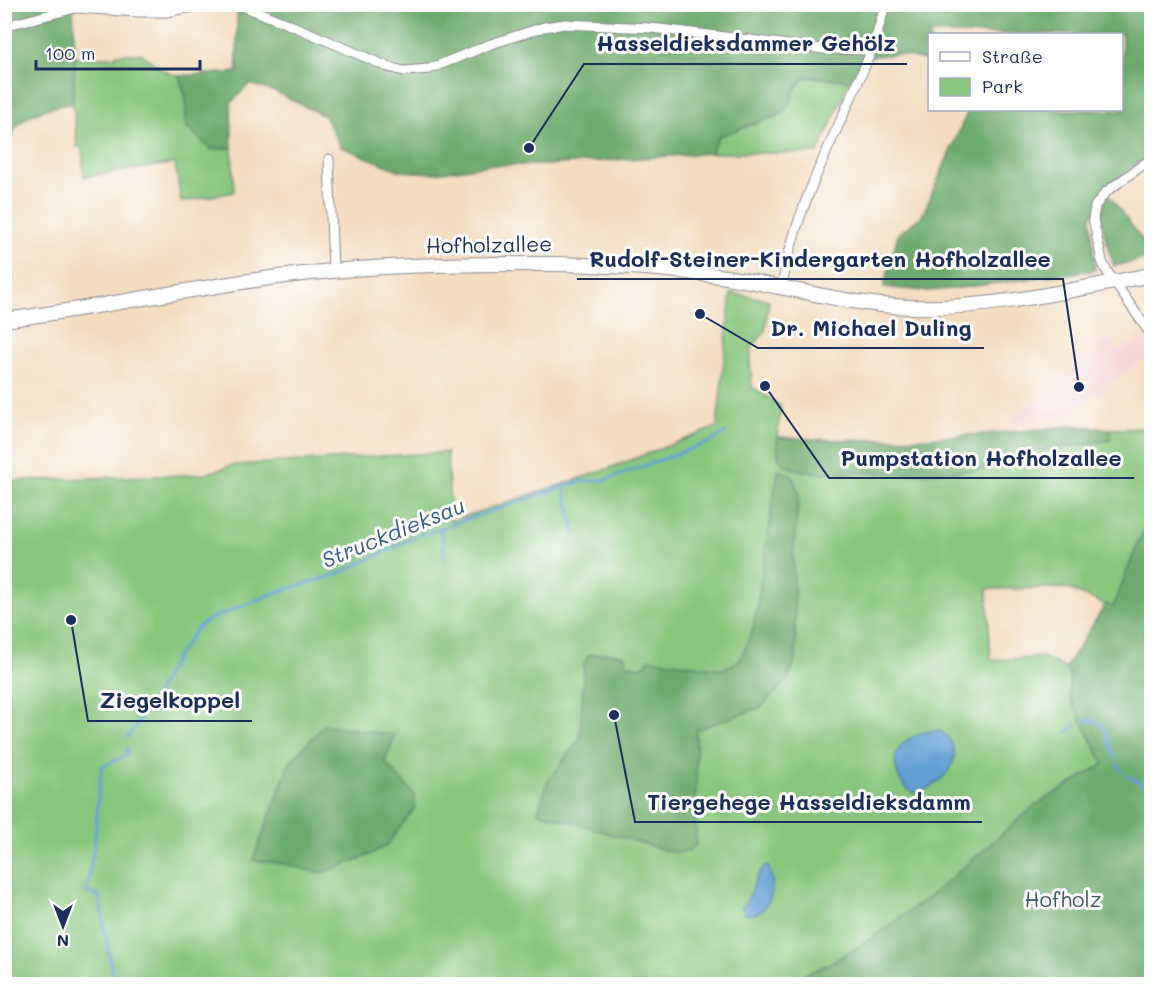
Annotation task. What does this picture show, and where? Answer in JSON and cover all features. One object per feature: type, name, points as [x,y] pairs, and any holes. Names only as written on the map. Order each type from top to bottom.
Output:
[{"type":"street","points":[[4,26],[76,8],[166,12],[207,4]]},
{"type":"street","points":[[238,4],[388,67],[404,71],[429,69],[500,41],[544,27],[565,24],[651,28],[823,49],[873,50]]},
{"type":"street","points":[[782,287],[786,262],[800,216],[835,131],[873,50],[885,4]]},
{"type":"street","points":[[1152,158],[1106,192],[1095,206],[1093,219],[1102,261],[1152,336]]},
{"type":"street","points":[[329,159],[333,271]]},
{"type":"street","name":"Hofholzallee","points":[[4,320],[333,271],[422,266],[595,265],[713,275],[846,300],[928,308],[983,305],[1152,275]]},
{"type":"shaded area","points":[[1108,336],[1119,352],[1141,337],[1151,353],[1060,421],[1006,423],[1098,351],[1095,345]]},
{"type":"green space","points":[[5,5],[73,5],[75,57],[73,103],[44,110],[24,119],[15,129],[5,149]]},
{"type":"green space","points":[[237,5],[1151,5],[1151,152],[1105,190],[1142,240],[1151,238],[1151,258],[1114,266],[1103,225],[1105,191],[1091,218],[1095,270],[952,289],[926,291],[884,287],[898,234],[922,216],[966,111],[1123,111],[1123,33],[928,33],[928,61],[898,54],[862,57],[850,80],[805,77],[795,89],[791,102],[782,114],[719,136],[710,153],[546,165],[490,165],[435,173],[401,171],[341,147],[324,116],[276,92],[249,84],[231,103],[232,148],[211,149],[186,126],[186,97],[179,76],[237,72]]},
{"type":"green space","points":[[116,54],[142,54],[164,71],[179,76],[186,97],[186,126],[211,149],[232,148],[234,192],[181,202],[175,163],[84,177],[82,147],[77,147],[73,103],[75,57],[115,57]]},
{"type":"green space","points":[[805,77],[850,80],[818,153],[710,153],[719,136],[782,114],[791,102],[795,89]]},
{"type":"green space","points":[[731,293],[769,300],[765,332],[752,347],[750,361],[752,387],[781,406],[777,437],[817,440],[935,439],[1074,426],[1110,429],[1152,428],[1151,516],[1113,608],[1066,588],[987,589],[991,660],[1043,657],[1065,668],[1070,675],[1069,696],[1104,764],[1037,804],[928,898],[858,947],[829,964],[783,984],[5,984],[4,481],[205,474],[234,465],[447,452],[451,521],[602,471],[717,427]]},
{"type":"green space","points":[[1074,426],[1110,429],[1111,440],[1035,452],[980,470],[825,473],[792,468],[782,463],[778,456],[777,437],[888,439],[963,436]]},
{"type":"green space","points":[[778,470],[792,475],[799,494],[793,553],[796,658],[788,679],[761,707],[696,730],[696,845],[687,852],[671,852],[538,812],[547,783],[580,738],[584,664],[589,655],[606,653],[624,655],[627,664],[640,667],[649,659],[724,669],[740,660],[754,626]]},
{"type":"green space","name":"Hofholz","points":[[1151,516],[1151,984],[783,984],[829,964],[858,947],[928,898],[1037,804],[1104,764],[1069,696],[1070,675],[1065,668],[1106,604],[1113,607]]},
{"type":"green space","points":[[324,725],[395,735],[385,762],[414,794],[415,808],[387,845],[374,853],[325,872],[314,872],[285,864],[253,860],[290,762]]},
{"type":"water","points":[[939,730],[949,739],[954,749],[954,759],[943,777],[924,790],[913,793],[899,778],[896,756],[905,742],[912,737]]},
{"type":"water","points":[[768,865],[772,880],[770,899],[758,913],[745,914],[742,907],[759,873]]},
{"type":"waterway","name":"Struckdieksau","points":[[128,737],[149,707],[175,659],[197,628],[208,620],[277,592],[338,574],[418,536],[577,482],[605,480],[710,442],[725,433]]},
{"type":"waterway","points":[[564,486],[575,534]]},
{"type":"waterway","points":[[441,528],[445,564]]},
{"type":"waterway","points":[[1084,721],[1091,720],[1103,725],[1115,757]]},
{"type":"waterway","points":[[1067,732],[1076,725]]},
{"type":"waterway","name":"Struckdieksau","points":[[114,984],[99,896],[86,892],[94,848],[101,767],[127,755],[127,748]]},
{"type":"waterway","points":[[1117,764],[1122,771]]},
{"type":"waterway","points":[[1128,776],[1152,789]]},
{"type":"place","name":"Hasseldieksdammer Gehölz","points":[[529,148]]},
{"type":"place","name":"Dr. Michael Duling","points":[[700,314]]},
{"type":"place","name":"Pumpstation Hofholzallee","points":[[765,386]]},
{"type":"place","name":"Rudolf-Steiner-Kindergarten Hofholzallee","points":[[1079,387]]},
{"type":"place","name":"Ziegelkoppel","points":[[71,620]]},
{"type":"place","name":"Tiergehege Hasseldieksdamm","points":[[614,715]]}]
